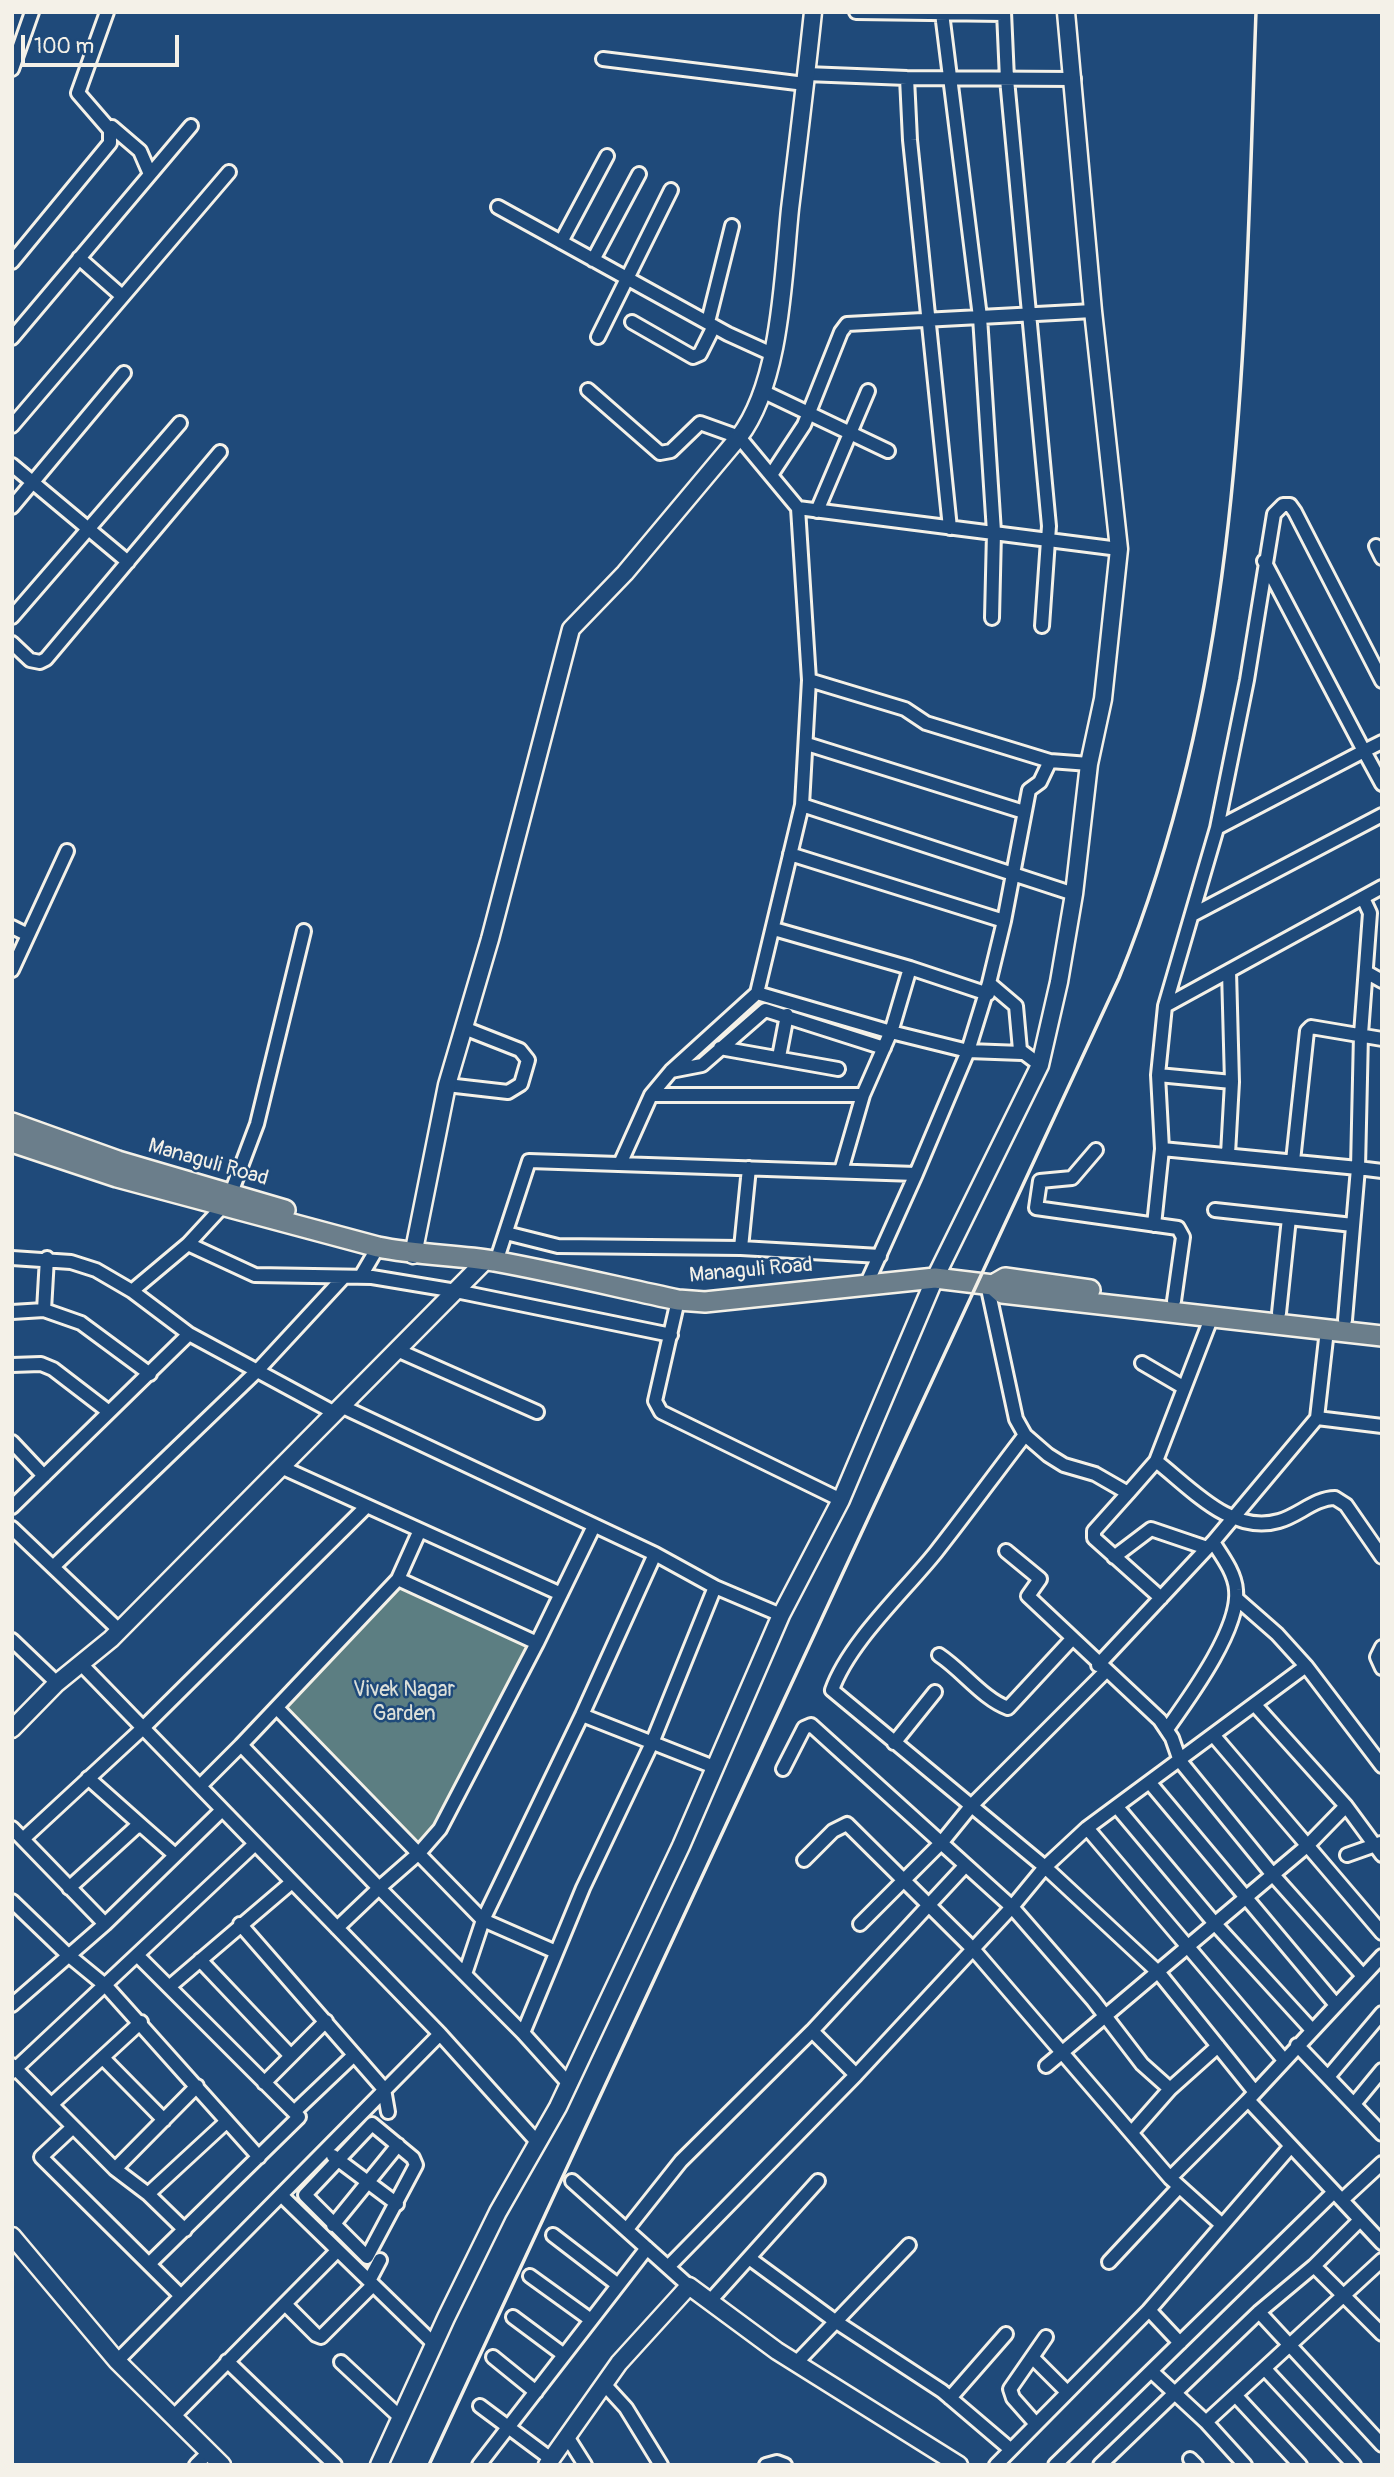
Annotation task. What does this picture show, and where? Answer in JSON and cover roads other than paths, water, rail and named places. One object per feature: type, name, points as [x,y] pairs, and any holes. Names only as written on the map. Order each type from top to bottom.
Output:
[{"type":"main road","name":"Managuli Road","points":[[12,1123],[227,1199],[378,1247],[421,1250],[491,1261],[678,1300],[705,1302],[867,1283],[935,1279],[990,1285],[1005,1278],[1174,1301],[1382,1323]]},
{"type":"main road","name":"Managuli Road","points":[[12,1142],[117,1177],[308,1217],[421,1250]]},
{"type":"main road","name":"Managuli Road","points":[[990,1285],[996,1292],[1002,1293],[1382,1336]]},
{"type":"street","points":[[12,69],[32,12]]},
{"type":"street","points":[[12,262],[110,143],[110,130],[81,100],[78,93],[107,12]]},
{"type":"street","points":[[421,1250],[447,1086],[571,629],[625,573],[720,456],[739,437],[751,422],[762,391],[772,354],[813,12]]},
{"type":"street","points":[[856,12],[1004,13],[1007,79],[1049,540],[1042,626]]},
{"type":"street","points":[[379,2465],[498,2212],[569,2084],[681,1846],[781,1615],[841,1500],[935,1279],[1040,1065],[1059,982],[1074,894],[1088,764],[1103,699],[1119,549],[1093,311],[1066,12]]},
{"type":"street","points":[[942,13],[979,317],[994,532],[992,618]]},
{"type":"street","points":[[603,59],[805,79],[1074,79]]},
{"type":"street","points":[[907,78],[910,140],[950,528]]},
{"type":"street","points":[[12,338],[191,126]]},
{"type":"street","points":[[112,127],[140,151],[150,174]]},
{"type":"street","points":[[561,242],[607,156]]},
{"type":"street","points":[[12,426],[229,172]]},
{"type":"street","points":[[593,260],[639,174]]},
{"type":"street","points":[[598,337],[671,190]]},
{"type":"street","points":[[498,208],[711,324],[772,354]]},
{"type":"street","points":[[632,322],[693,357],[700,354],[711,324],[732,226]]},
{"type":"street","points":[[79,258],[122,296]]},
{"type":"street","points":[[771,475],[809,414],[841,332],[848,324],[1093,311]]},
{"type":"street","points":[[12,507],[124,373]]},
{"type":"street","points":[[588,390],[660,453],[671,451],[700,423],[739,437],[798,508],[808,680],[802,805],[757,993],[671,1070],[651,1095],[620,1164]]},
{"type":"street","points":[[762,391],[888,451]]},
{"type":"street","points":[[817,511],[868,391]]},
{"type":"street","points":[[12,617],[180,423]]},
{"type":"street","points":[[12,643],[30,660],[40,662],[46,659],[220,452]]},
{"type":"street","points":[[12,465],[128,562]]},
{"type":"street","points":[[1154,1226],[1162,1149],[1158,1075],[1165,1006],[1217,828],[1247,680],[1264,561],[1274,514],[1283,505],[1290,505],[1382,681]]},
{"type":"street","points":[[798,508],[1119,549]]},
{"type":"street","points":[[1264,561],[1382,784]]},
{"type":"street","points":[[808,680],[905,709],[926,723],[1050,761],[1088,764]]},
{"type":"street","points":[[1217,828],[1382,742]]},
{"type":"street","points":[[807,744],[1024,812]]},
{"type":"street","points":[[867,1283],[968,1051],[988,989],[1004,921],[1029,790],[1040,782],[1050,761]]},
{"type":"street","points":[[802,805],[1074,894]]},
{"type":"street","points":[[1194,914],[1382,815]]},
{"type":"street","points":[[12,970],[67,851]]},
{"type":"street","points":[[790,854],[1004,921]]},
{"type":"street","points":[[1165,1006],[1382,887]]},
{"type":"street","points":[[1345,1320],[1358,1168],[1362,1034],[1370,913],[1363,898]]},
{"type":"street","points":[[12,927],[29,934]]},
{"type":"street","points":[[774,929],[988,989],[1016,1006],[1022,1053]]},
{"type":"street","points":[[132,1291],[188,1244],[227,1199],[257,1124],[304,931]]},
{"type":"street","points":[[841,1171],[863,1095],[891,1032],[911,968]]},
{"type":"street","points":[[1228,1154],[1232,1082],[1229,971]]},
{"type":"street","points":[[1366,972],[1382,981]]},
{"type":"street","points":[[757,993],[968,1051],[1022,1053],[1040,1065]]},
{"type":"street","points":[[671,1070],[697,1067],[765,1010],[884,1048]]},
{"type":"street","points":[[779,1057],[787,1015]]},
{"type":"street","points":[[1293,1161],[1307,1031],[1311,1027],[1382,1039]]},
{"type":"street","points":[[447,1086],[508,1092],[521,1084],[528,1060],[520,1050],[464,1028]]},
{"type":"street","points":[[720,1048],[838,1069]]},
{"type":"street","points":[[1158,1075],[1232,1082]]},
{"type":"street","points":[[651,1095],[863,1095]]},
{"type":"street","points":[[1162,1149],[1382,1171]]},
{"type":"street","points":[[1096,1150],[1072,1178],[1041,1181],[1036,1209],[1178,1228],[1182,1232],[1174,1301]]},
{"type":"street","points":[[12,1729],[57,1684],[119,1630],[456,1291],[491,1261],[506,1233],[529,1161],[916,1174]]},
{"type":"street","points":[[741,1248],[749,1168]]},
{"type":"street","points":[[1215,1210],[1353,1225]]},
{"type":"street","points":[[1279,1313],[1289,1218]]},
{"type":"street","points":[[506,1233],[558,1246],[741,1248],[880,1256]]},
{"type":"street","points":[[188,1244],[255,1275],[343,1278],[361,1276],[456,1291],[671,1335]]},
{"type":"street","points":[[361,1276],[378,1247]]},
{"type":"street","points":[[12,1258],[47,1258],[82,1264],[132,1291],[189,1334],[256,1372],[594,1525],[715,1587],[781,1615]]},
{"type":"street","points":[[44,1310],[47,1258]]},
{"type":"street","points":[[53,1567],[256,1372],[343,1278]]},
{"type":"street","points":[[990,1285],[1016,1419],[1025,1435],[1064,1465],[1095,1474],[1128,1493]]},
{"type":"street","points":[[678,1300],[655,1401],[661,1412],[841,1500]]},
{"type":"street","points":[[12,1312],[44,1310],[81,1323],[150,1374]]},
{"type":"street","points":[[1161,1598],[1096,1541],[1094,1531],[1156,1461],[1212,1317]]},
{"type":"street","points":[[860,1924],[904,1877],[942,1843],[972,1805],[1102,1668],[1317,1418],[1327,1330]]},
{"type":"street","points":[[12,1507],[189,1334]]},
{"type":"street","points":[[397,1350],[537,1412]]},
{"type":"street","points":[[1142,1363],[1183,1387]]},
{"type":"street","points":[[12,1365],[41,1364],[53,1369],[109,1412]]},
{"type":"street","points":[[1317,1418],[1382,1426]]},
{"type":"street","points":[[1025,1435],[935,1553],[898,1594],[849,1658],[833,1686],[838,1697],[1045,1867],[1159,1973],[1218,2046],[1251,2095],[1291,2146],[1360,2220],[1380,2237]]},
{"type":"street","points":[[12,1443],[44,1476]]},
{"type":"street","points":[[1156,1461],[1232,1519],[1252,1524],[1279,1522],[1335,1498],[1346,1505],[1382,1557]]},
{"type":"street","points":[[281,1467],[561,1594]]},
{"type":"street","points":[[23,1839],[143,1728],[366,1507]]},
{"type":"street","points":[[337,1928],[419,1853],[440,1829],[537,1643],[594,1525]]},
{"type":"street","points":[[12,1528],[119,1630]]},
{"type":"street","points":[[1114,1558],[1151,1529],[1210,1545],[1235,1583],[1234,1611],[1212,1662],[1167,1729]]},
{"type":"street","points":[[200,1786],[398,1579],[420,1530]]},
{"type":"street","points":[[1006,1551],[1040,1579],[1028,1596],[1167,1729],[1180,1761],[1273,1875],[1363,1976]]},
{"type":"street","points":[[465,1974],[482,1920],[582,1715],[654,1554]]},
{"type":"street","points":[[398,1579],[537,1643]]},
{"type":"street","points":[[523,2033],[556,1952],[652,1742],[715,1587]]},
{"type":"street","points":[[1236,1598],[1278,1634],[1306,1666],[1382,1766]]},
{"type":"street","points":[[12,1640],[57,1684]]},
{"type":"street","points":[[939,1655],[958,1667],[995,1701],[1008,1708],[1071,1640]]},
{"type":"street","points":[[1382,1647],[1377,1657],[1382,1668]]},
{"type":"street","points":[[82,1665],[440,2034],[538,2143]]},
{"type":"street","points":[[668,2267],[856,2075],[1013,1907],[1045,1867],[1087,1828],[1214,1737],[1306,1666]]},
{"type":"street","points":[[894,1743],[935,1692]]},
{"type":"street","points":[[1255,1705],[1380,1848],[1347,1856]]},
{"type":"street","points":[[277,1708],[482,1920],[556,1952]]},
{"type":"street","points":[[582,1715],[714,1767]]},
{"type":"street","points":[[783,1769],[804,1728],[811,1725],[1013,1907],[1142,2064],[1170,2089]]},
{"type":"street","points":[[1214,1737],[1382,1933]]},
{"type":"street","points":[[241,1745],[523,2033],[569,2084]]},
{"type":"street","points":[[88,1778],[175,1855]]},
{"type":"street","points":[[1150,1783],[1336,2005]]},
{"type":"street","points":[[1046,2066],[1188,1949],[1308,1844],[1346,1806]]},
{"type":"street","points":[[1117,1807],[1216,1924],[1312,2030]]},
{"type":"street","points":[[12,2005],[66,1954],[104,1924],[222,1810]]},
{"type":"street","points":[[804,1860],[833,1831],[847,1824],[904,1877],[973,1949],[1061,2053],[1133,2131],[1174,2183],[1221,2224]]},
{"type":"street","points":[[69,1888],[133,1829],[142,1826]]},
{"type":"street","points":[[12,1828],[104,1924]]},
{"type":"street","points":[[1087,1828],[1283,2060]]},
{"type":"street","points":[[185,2230],[148,2194],[115,2169],[53,2103],[13,2069],[106,1986],[255,1844]]},
{"type":"street","points":[[627,2229],[681,2161],[812,2031],[930,1907],[965,1866]]},
{"type":"street","points":[[169,1987],[292,1882]]},
{"type":"street","points":[[12,1901],[66,1954],[106,1986],[141,2022],[197,2086],[225,2123],[259,2157]]},
{"type":"street","points":[[240,1924],[384,2089],[387,2112]]},
{"type":"street","points":[[138,1956],[299,2117],[149,2264]]},
{"type":"street","points":[[1109,2262],[1251,2095],[1382,1956]]},
{"type":"street","points":[[200,1961],[290,2056]]},
{"type":"street","points":[[1328,2077],[1382,2013]]},
{"type":"street","points":[[264,2083],[326,2021]]},
{"type":"street","points":[[53,2103],[141,2022]]},
{"type":"street","points":[[812,2031],[856,2075]]},
{"type":"street","points":[[117,2361],[440,2034]]},
{"type":"street","points":[[1297,2045],[1382,2134]]},
{"type":"street","points":[[1133,2131],[1170,2089],[1218,2046]]},
{"type":"street","points":[[294,2112],[353,2056]]},
{"type":"street","points":[[103,2058],[164,2120]]},
{"type":"street","points":[[1353,2104],[1382,2071]]},
{"type":"street","points":[[115,2169],[197,2086]]},
{"type":"street","points":[[148,2194],[225,2123]]},
{"type":"street","points":[[372,2124],[398,2145],[414,2158],[416,2165],[370,2256],[363,2255],[305,2195],[372,2124]]},
{"type":"street","points":[[74,2127],[41,2157],[181,2296]]},
{"type":"street","points":[[333,2225],[398,2145]]},
{"type":"street","points":[[996,2465],[1149,2310],[1291,2146]]},
{"type":"street","points":[[325,2150],[397,2204]]},
{"type":"street","points":[[1055,2465],[1180,2343],[1338,2196],[1382,2163]]},
{"type":"street","points":[[572,2181],[689,2286],[796,2363],[959,2465]]},
{"type":"street","points":[[710,2301],[818,2181]]},
{"type":"street","points":[[281,2195],[434,2344]]},
{"type":"street","points":[[1100,2465],[1259,2312],[1314,2266],[1360,2220]]},
{"type":"street","points":[[553,2235],[618,2285]]},
{"type":"street","points":[[12,2236],[117,2361],[222,2465]]},
{"type":"street","points":[[796,2363],[909,2245]]},
{"type":"street","points":[[479,2465],[647,2248]]},
{"type":"street","points":[[173,2417],[337,2251]]},
{"type":"street","points":[[749,2258],[835,2321],[950,2398],[1010,2449]]},
{"type":"street","points":[[372,2286],[370,2279],[380,2260]]},
{"type":"street","points":[[1206,2422],[1345,2297],[1382,2260]]},
{"type":"street","points":[[1314,2266],[1382,2334]]},
{"type":"street","points":[[530,2276],[591,2320]]},
{"type":"street","points":[[286,2305],[321,2337],[372,2286]]},
{"type":"street","points":[[480,2406],[549,2462],[618,2363],[689,2286]]},
{"type":"street","points":[[1149,2310],[1180,2343]]},
{"type":"street","points":[[1259,2312],[1382,2445]]},
{"type":"street","points":[[513,2317],[564,2355]]},
{"type":"street","points":[[950,2398],[1006,2334]]},
{"type":"street","points":[[1036,2424],[1011,2392],[1012,2384],[1046,2337]]},
{"type":"street","points":[[494,2357],[536,2392]]},
{"type":"street","points":[[1032,2357],[1067,2392]]},
{"type":"street","points":[[228,2361],[335,2465]]},
{"type":"street","points":[[341,2362],[401,2418]]},
{"type":"street","points":[[1265,2369],[1354,2465]]},
{"type":"street","points":[[1152,2371],[1206,2422],[1245,2465]]},
{"type":"street","points":[[604,2384],[626,2408],[660,2465]]},
{"type":"street","points":[[1236,2396],[1300,2465]]},
{"type":"street","points":[[568,2438],[585,2465]]},
{"type":"street","points":[[196,2465],[209,2452]]},
{"type":"street","points":[[766,2465],[777,2462],[785,2465]]},
{"type":"railway","points":[[429,2465],[1119,978],[1161,860],[1192,742],[1215,623],[1231,502],[1241,381],[1256,12]]},
{"type":"park label","name":"Vivek Nagar Garden","points":[[404,1703]]}]
